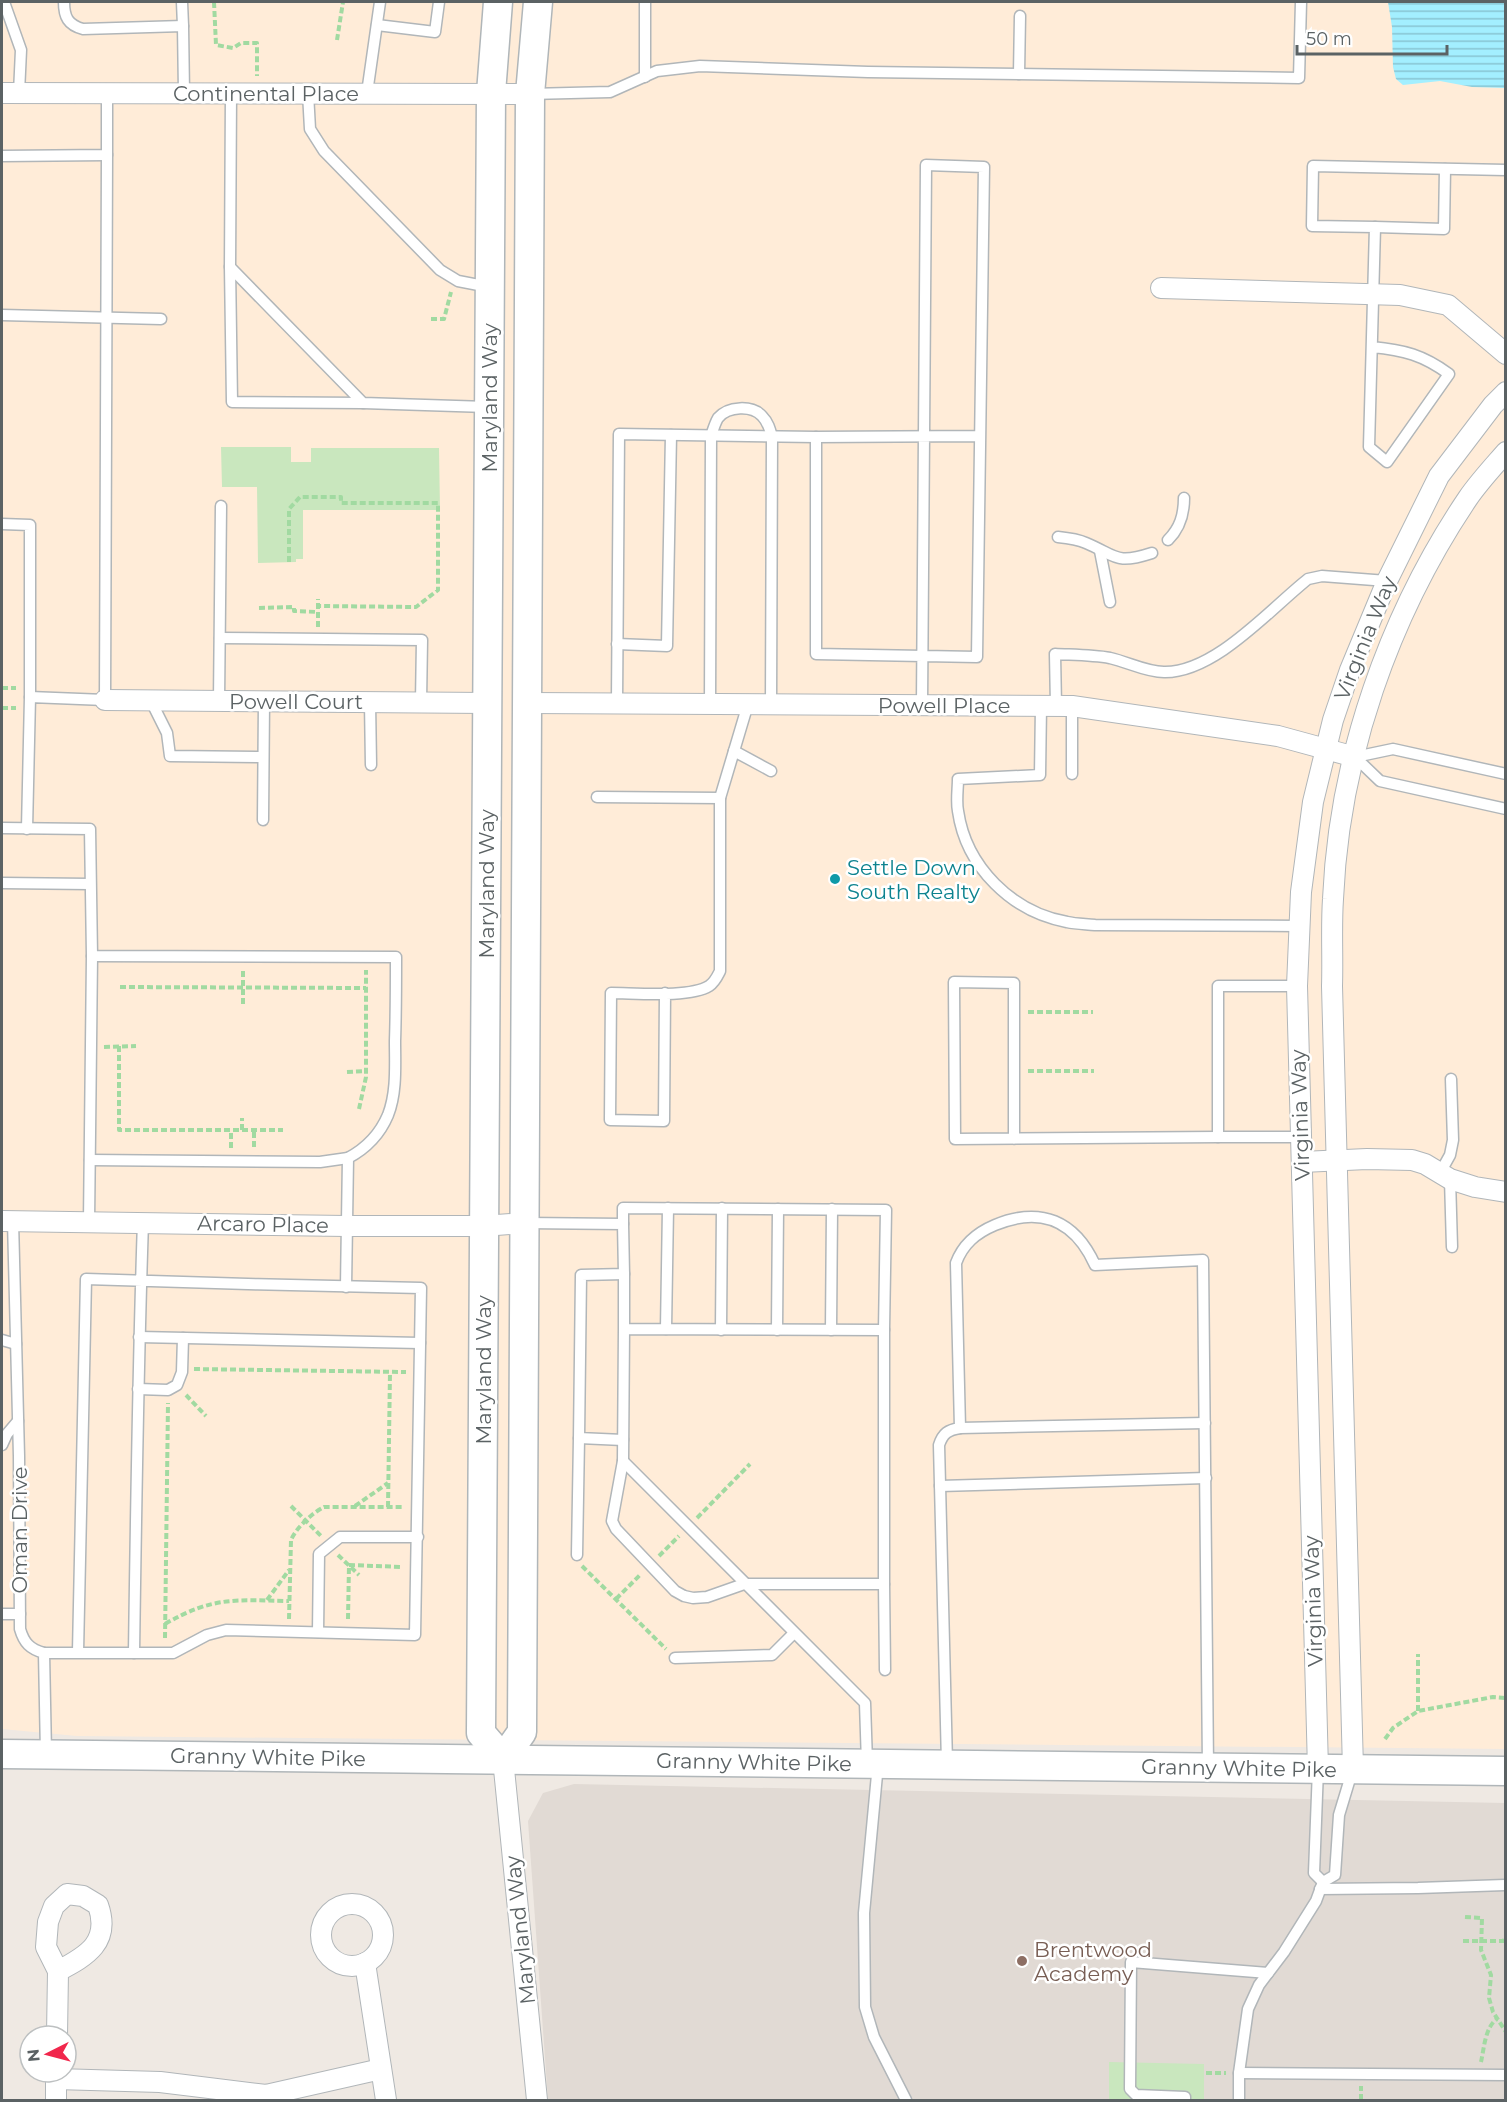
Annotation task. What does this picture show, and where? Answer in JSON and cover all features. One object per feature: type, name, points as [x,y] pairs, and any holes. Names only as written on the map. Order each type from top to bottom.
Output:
[{"type":"main road","name":"Maryland Way","points":[[498,2],[491,93],[481,1733],[503,1759],[522,1732],[530,94],[538,2]]},
{"type":"main road","points":[[488,703],[528,703]]},
{"type":"main road","name":"Granny White Pike","points":[[2,1754],[1506,1771]]},
{"type":"street","name":"Continental Place","points":[[10,93],[530,94]]},
{"type":"street","points":[[1161,288],[1400,295],[1448,304],[1506,354]]},
{"type":"street","name":"Virginia Way","points":[[1318,1769],[1297,987],[1301,892],[1313,802],[1325,749],[1350,670],[1387,581],[1439,476],[1493,405],[1506,392]]},
{"type":"street","name":"Virginia Way","points":[[1353,1769],[1332,986],[1333,899],[1342,813],[1361,730],[1388,648],[1424,570],[1469,497],[1506,452]]},
{"type":"street","name":"Powell Court","points":[[105,700],[488,703]]},
{"type":"street","name":"Powell Place","points":[[528,703],[1056,706],[1278,736],[1355,757]]},
{"type":"street","points":[[1302,1162],[1412,1160],[1475,1187],[1506,1192]]},
{"type":"street","name":"Arcaro Place","points":[[7,1221],[347,1226],[525,1224]]},
{"type":"street","name":"Maryland Way","points":[[503,1759],[537,2100]]},
{"type":"street","points":[[365,1963],[386,2100]]},
{"type":"street","points":[[57,2024],[58,1971]]},
{"type":"street","points":[[78,2076],[160,2082],[266,2095],[381,2069]]},
{"type":"street","points":[[56,2084],[56,2100]]},
{"type":"lane","points":[[4,2],[21,50],[10,93]]},
{"type":"lane","points":[[64,2],[64,13],[67,19],[76,27],[83,29],[183,26]]},
{"type":"lane","points":[[182,2],[184,93]]},
{"type":"lane","points":[[367,93],[380,2]]},
{"type":"lane","points":[[377,25],[435,32],[439,2]]},
{"type":"lane","points":[[645,2],[645,77]]},
{"type":"lane","points":[[530,94],[600,94],[620,89],[670,68],[700,66],[868,72],[1299,78],[1301,2]]},
{"type":"lane","points":[[1019,74],[1020,16]]},
{"type":"lane","points":[[30,697],[105,700],[107,93]]},
{"type":"lane","points":[[231,93],[232,402],[489,407]]},
{"type":"lane","points":[[308,93],[310,129],[316,141],[440,270],[453,279],[490,288]]},
{"type":"lane","points":[[2,156],[107,154]]},
{"type":"lane","points":[[816,437],[816,654],[922,656],[977,657],[984,167],[926,165],[922,656],[922,705]]},
{"type":"lane","points":[[1445,169],[1444,229],[1312,226],[1313,166],[1506,170]]},
{"type":"lane","points":[[1372,348],[1398,349],[1416,354],[1449,374],[1387,462],[1369,447],[1375,227]]},
{"type":"lane","points":[[230,267],[363,403]]},
{"type":"lane","points":[[2,315],[161,319]]},
{"type":"lane","points":[[710,704],[711,436],[722,415],[737,409],[756,411],[768,424],[772,437],[771,704]]},
{"type":"lane","points":[[617,702],[619,434],[772,437],[979,436]]},
{"type":"lane","points":[[617,644],[667,645],[670,435]]},
{"type":"lane","points":[[1168,540],[1175,533],[1181,521],[1184,498]]},
{"type":"lane","points":[[219,701],[221,506]]},
{"type":"lane","points":[[2,524],[30,525],[27,829]]},
{"type":"lane","points":[[1058,537],[1076,539],[1110,556],[1129,559],[1152,554]]},
{"type":"lane","points":[[1100,550],[1110,602]]},
{"type":"lane","points":[[1072,774],[1056,706],[1055,654],[1110,658],[1163,672],[1184,668],[1215,654],[1240,638],[1301,584],[1314,577],[1387,581]]},
{"type":"lane","points":[[220,638],[422,640],[421,702]]},
{"type":"lane","points":[[151,700],[167,732],[170,756],[263,757]]},
{"type":"lane","points":[[263,820],[264,701]]},
{"type":"lane","points":[[370,702],[371,765]]},
{"type":"lane","points":[[665,993],[664,1121],[610,1120],[611,993],[697,991],[716,980],[720,971],[720,798],[748,704]]},
{"type":"lane","points":[[1056,706],[1040,775],[958,779],[957,809],[969,850],[981,868],[1008,896],[1046,916],[1066,922],[1095,925],[1299,926]]},
{"type":"lane","points":[[1355,757],[1393,749],[1506,774]]},
{"type":"lane","points":[[734,751],[771,771]]},
{"type":"lane","points":[[1355,757],[1380,780],[1506,809]]},
{"type":"lane","points":[[597,797],[720,798]]},
{"type":"lane","points":[[2,828],[90,829],[92,956],[89,1222]]},
{"type":"lane","points":[[2,883],[90,884]]},
{"type":"lane","points":[[90,1160],[320,1162],[348,1158],[366,1147],[383,1126],[391,1105],[395,1082],[396,957],[92,956]]},
{"type":"lane","points":[[1014,1139],[1014,982],[954,982],[955,1139],[1014,1139],[1218,1137],[1301,1137]]},
{"type":"lane","points":[[1218,1137],[1218,986],[1297,987]]},
{"type":"lane","points":[[1451,1079],[1453,1140],[1445,1176],[1452,1247]]},
{"type":"lane","points":[[346,1287],[348,1158]]},
{"type":"lane","points":[[884,1584],[744,1584],[707,1597],[693,1598],[675,1591],[616,1529],[612,1521],[622,1461],[623,1440],[623,1208],[886,1210],[885,1670]]},
{"type":"lane","points":[[666,1329],[668,1208]]},
{"type":"lane","points":[[721,1329],[722,1208]]},
{"type":"lane","points":[[777,1330],[778,1209]]},
{"type":"lane","points":[[831,1330],[832,1209]]},
{"type":"lane","points":[[960,1428],[956,1263],[963,1248],[980,1232],[1017,1217],[1033,1216],[1045,1218],[1066,1227],[1088,1249],[1095,1265],[1203,1260],[1208,1768]]},
{"type":"lane","name":"Oman Drive","points":[[7,1221],[16,1344],[20,1629],[26,1643],[33,1650],[44,1653]]},
{"type":"lane","points":[[134,1653],[142,1222]]},
{"type":"lane","points":[[525,1224],[623,1224]]},
{"type":"lane","points":[[577,1555],[580,1275],[624,1274]]},
{"type":"lane","points":[[46,1754],[44,1653],[164,1654],[180,1650],[207,1635],[226,1630],[415,1635],[421,1288],[86,1280],[78,1652]]},
{"type":"lane","points":[[624,1329],[884,1330]]},
{"type":"lane","points":[[139,1337],[420,1343]]},
{"type":"lane","points":[[138,1389],[172,1388],[180,1380],[183,1338]]},
{"type":"lane","points":[[2,1340],[16,1344]]},
{"type":"lane","points":[[2,1445],[7,1434],[18,1421]]},
{"type":"lane","points":[[947,1764],[939,1445],[943,1436],[949,1430],[960,1428],[1205,1423]]},
{"type":"lane","points":[[579,1438],[623,1440]]},
{"type":"lane","points":[[622,1461],[865,1703],[873,1763],[864,1913],[865,2007],[874,2037],[906,2100]]},
{"type":"lane","points":[[940,1486],[1206,1478]]},
{"type":"lane","points":[[318,1632],[319,1554],[340,1537],[418,1537]]},
{"type":"lane","points":[[2,1614],[20,1614]]},
{"type":"lane","points":[[675,1658],[772,1655],[794,1634]]},
{"type":"lane","name":"Virginia Way","points":[[1318,1769],[1314,1873],[1321,1886]]},
{"type":"lane","name":"Virginia Way","points":[[1239,2100],[1239,2073],[1248,2009],[1259,1985],[1284,1952],[1316,1901],[1321,1886],[1335,1875],[1339,1815],[1353,1769]]},
{"type":"lane","points":[[1321,1886],[1505,1885]]},
{"type":"lane","points":[[1185,2100],[1185,2097],[1136,2095],[1130,2089],[1131,1962],[1268,1973]]},
{"type":"lane","points":[[1239,2073],[1506,2075]]},
{"type":"path","points":[[214,2],[216,45],[232,48],[241,43],[257,43],[257,93]]},
{"type":"path","points":[[337,40],[343,2]]},
{"type":"path","points":[[431,319],[444,319],[453,279]]},
{"type":"path","points":[[289,562],[289,509],[300,497],[341,497],[341,503],[438,503],[438,590],[416,607],[318,606]]},
{"type":"path","points":[[318,599],[318,639]]},
{"type":"path","points":[[259,608],[294,608],[294,611],[318,612]]},
{"type":"path","points":[[243,957],[243,1006]]},
{"type":"path","points":[[359,1109],[367,1071],[366,957]]},
{"type":"path","points":[[120,987],[366,988]]},
{"type":"path","points":[[1014,1012],[1093,1012]]},
{"type":"path","points":[[119,1046],[119,1130],[283,1130]]},
{"type":"path","points":[[91,1047],[136,1046]]},
{"type":"path","points":[[346,1072],[367,1071]]},
{"type":"path","points":[[1014,1072],[1094,1071]]},
{"type":"path","points":[[242,1118],[242,1130]]},
{"type":"path","points":[[182,1369],[420,1372]]},
{"type":"path","points":[[388,1507],[390,1372]]},
{"type":"path","points":[[172,1388],[206,1416]]},
{"type":"path","points":[[164,1654],[172,1388]]},
{"type":"path","points":[[355,1506],[388,1483]]},
{"type":"path","points":[[577,1555],[579,1562],[675,1658]]},
{"type":"path","points":[[348,1633],[349,1565],[417,1567]]},
{"type":"path","points":[[266,1601],[290,1569]]},
{"type":"path","points":[[165,1624],[211,1603],[238,1600],[290,1601]]},
{"type":"path","points":[[1418,1654],[1418,1711]]},
{"type":"path","points":[[1384,1739],[1393,1728],[1418,1711],[1493,1696],[1506,1698]]},
{"type":"path","points":[[1465,1917],[1482,1918],[1481,1950],[1491,1975],[1489,1998],[1497,2019],[1506,2032]]},
{"type":"path","points":[[1463,1941],[1503,1941],[1506,1938]]},
{"type":"path","points":[[1481,2075],[1487,2032],[1491,2023],[1497,2019]]},
{"type":"shaded area","points":[[2,2],[1505,2],[1505,1749],[77,1736],[2,1729]]},
{"type":"shaded area","name":"Brentwood Academy","points":[[574,1784],[1505,1803],[1505,2100],[548,2100],[528,1821],[543,1793]]},
{"type":"green space","points":[[221,447],[291,447],[291,462],[311,462],[311,448],[439,448],[440,510],[303,510],[303,559],[296,559],[296,562],[258,563],[257,487],[222,487]]},
{"type":"green space","points":[[1109,2062],[1204,2064],[1204,2100],[1109,2100]]},
{"type":"water","points":[[1388,2],[1505,2],[1505,88],[1472,87],[1440,81],[1403,85],[1396,79],[1393,67],[1392,27]]},
{"type":"place","name":"Settle Down South Realty","points":[[835,879]]},
{"type":"place","name":"Brentwood Academy","points":[[1022,1961]]}]
